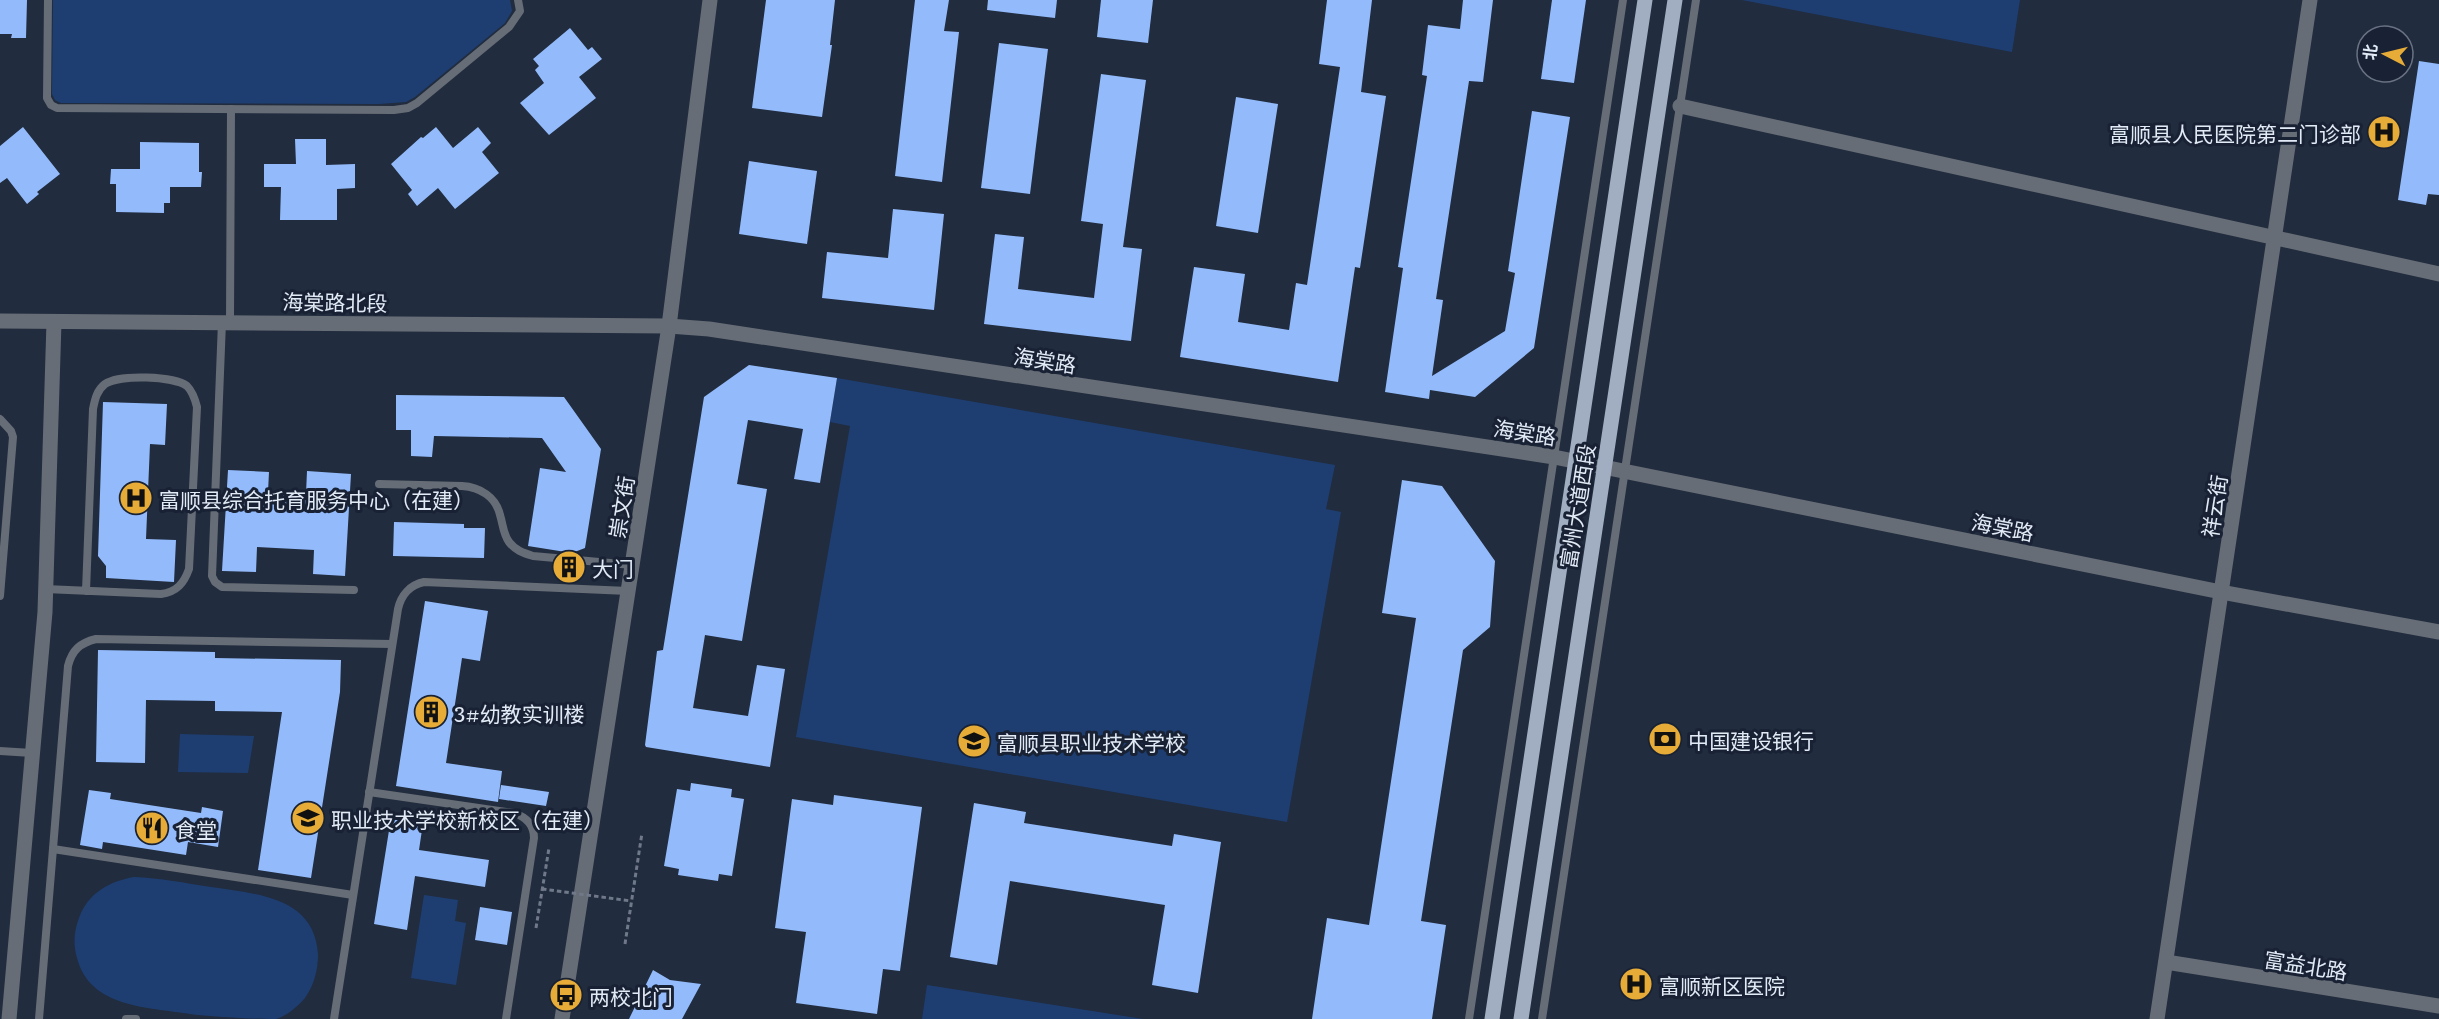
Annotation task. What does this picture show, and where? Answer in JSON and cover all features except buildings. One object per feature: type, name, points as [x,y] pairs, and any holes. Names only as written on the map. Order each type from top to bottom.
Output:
[{"type":"main road","name":"富州大道西段","points":[[1491,1019],[1645,0]]},
{"type":"main road","name":"富州大道西段","points":[[1521,1019],[1675,0]]},
{"type":"street","name":"崇文街","points":[[562,1019],[669,326],[710,0]]},
{"type":"street","name":"祥云街","points":[[2157,1019],[2310,0]]},
{"type":"street","points":[[1680,106],[2439,274]]},
{"type":"street","name":"海棠路北段","points":[[0,321],[669,326]]},
{"type":"street","points":[[9,1019],[45,589],[54,322]]},
{"type":"street","name":"海棠路","points":[[669,326],[709,329],[1554,457],[2221,592],[2439,632]]},
{"type":"street","name":"富益北路","points":[[2166,962],[2439,1006]]},
{"type":"lane","points":[[48,0],[47,98],[51,105],[57,108],[394,110],[408,108],[509,27],[517,19],[520,11],[518,0]]},
{"type":"lane","points":[[1469,1019],[1623,0]]},
{"type":"lane","points":[[1542,1019],[1696,0]]},
{"type":"lane","points":[[231,109],[226,322],[212,576],[215,582],[222,587],[354,590]]},
{"type":"lane","points":[[45,589],[86,591],[167,593],[178,588],[187,576],[197,407],[193,393],[180,382],[166,379],[119,378],[104,385],[95,398],[86,591]]},
{"type":"lane","points":[[0,419],[11,431],[13,437],[0,596]]},
{"type":"lane","points":[[379,484],[476,488],[495,502],[507,540],[522,552],[533,556],[632,566]]},
{"type":"lane","points":[[334,1019],[401,598],[408,589],[418,583],[628,591]]},
{"type":"lane","points":[[39,1019],[68,666],[70,656],[81,644],[96,639],[392,644]]},
{"type":"lane","points":[[0,751],[32,753]]},
{"type":"lane","points":[[369,792],[514,813],[531,824],[534,838],[506,1019]]},
{"type":"lane","points":[[53,849],[353,895]]},
{"type":"lane","points":[[126,1019],[136,1019]]},
{"type":"path","points":[[625,944],[642,833]]},
{"type":"path","points":[[536,928],[549,848]]},
{"type":"path","points":[[542,889],[631,901]]},
{"type":"shaded area","points":[[53,0],[510,0],[512,11],[505,23],[406,102],[379,104],[61,103],[55,100],[52,94]]},
{"type":"shaded area","points":[[1742,0],[2020,0],[2012,52]]},
{"type":"shaded area","points":[[837,378],[1335,465],[1326,509],[1341,512],[1287,822],[796,737],[850,426],[830,422]]},
{"type":"shaded area","points":[[180,734],[254,736],[248,773],[178,772]]},
{"type":"shaded area","points":[[134,877],[246,892],[280,902],[294,909],[306,920],[314,935],[318,955],[315,977],[305,998],[284,1016],[276,1019],[233,1018],[139,1006],[107,996],[94,987],[84,974],[77,958],[75,938],[79,918],[94,895],[108,885]]},
{"type":"shaded area","points":[[424,895],[458,900],[455,921],[466,923],[456,985],[411,978]]},
{"type":"shaded area","points":[[927,985],[1143,1019],[922,1019]]},
{"type":"place","name":"富顺县人民医院第二门诊部","points":[[2384,132]]},
{"type":"place","name":"富顺县综合托育服务中心（在建）","points":[[136,498]]},
{"type":"place","name":"大门","points":[[569,567]]},
{"type":"place","name":"3#幼教实训楼","points":[[431,712]]},
{"type":"place","name":"中国建设银行","points":[[1665,739]]},
{"type":"place","name":"富顺县职业技术学校","points":[[974,741]]},
{"type":"place","name":"职业技术学校新校区（在建）","points":[[308,818]]},
{"type":"place","name":"食堂","points":[[152,828]]},
{"type":"place","name":"富顺新区医院","points":[[1636,984]]},
{"type":"place","name":"两校北门","points":[[566,995]]}]
